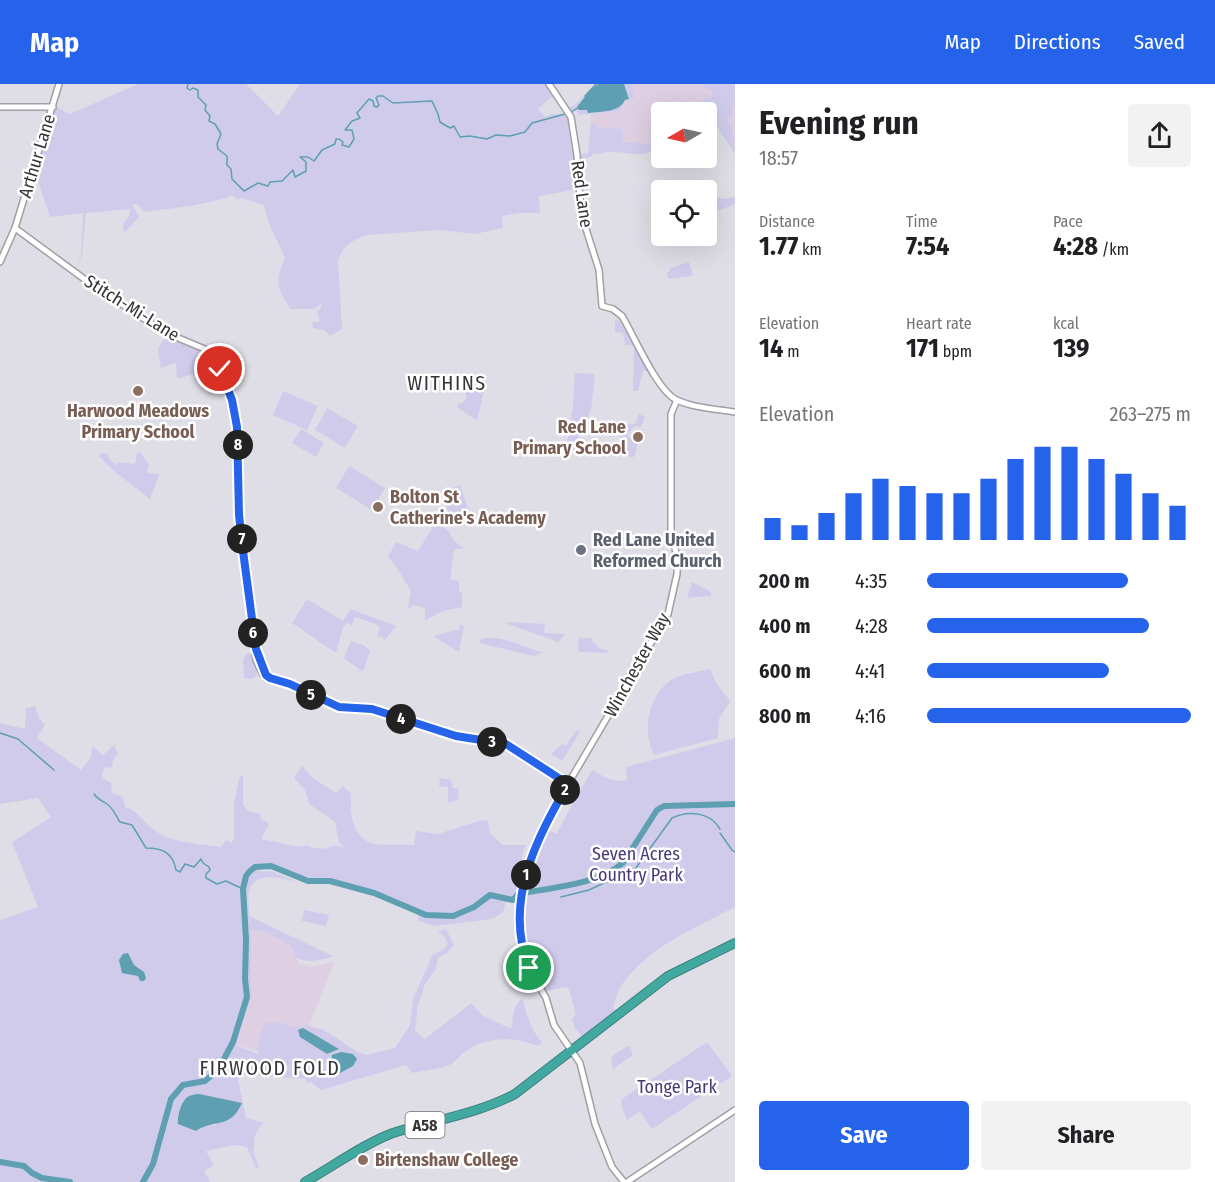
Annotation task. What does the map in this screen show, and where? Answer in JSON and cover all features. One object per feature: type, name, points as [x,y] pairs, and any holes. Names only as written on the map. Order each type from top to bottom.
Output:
[{"type":"highway","name":"A58","points":[[305,1182],[391,1134],[453,1118],[502,1101],[520,1091],[561,1058],[573,1052],[579,1043],[583,1043],[668,976],[735,944]]},
{"type":"street","name":"Arthur Lane","points":[[0,262],[15,228],[59,84]]},
{"type":"street","name":"Red Lane","points":[[549,84],[569,113],[584,219],[599,270],[602,306],[613,309],[622,316],[664,390],[677,400]]},
{"type":"street","points":[[0,107],[52,107]]},
{"type":"street","name":"Stitch-Mi-Lane","points":[[15,228],[91,284],[164,332],[209,351],[217,362],[232,400],[237,427],[239,515],[256,649],[260,671],[264,676],[290,684],[331,704],[346,708],[372,709],[456,736],[506,744],[568,784]]},
{"type":"street","points":[[677,400],[735,412]]},
{"type":"street","name":"Winchester Way","points":[[626,1182],[612,1167],[606,1154],[592,1116],[582,1068],[554,1025],[546,998],[526,962],[521,932],[521,905],[534,846],[664,622],[675,587],[676,558],[671,529],[671,414],[677,400]]},
{"type":"street","points":[[626,1182],[735,1110]]},
{"type":"shaded area","points":[[633,84],[703,84],[715,91],[707,102],[651,102],[650,144],[623,142],[591,122],[591,114],[619,111],[626,100],[634,99]]},
{"type":"shaded area","points":[[735,88],[735,151],[717,125],[717,102],[709,102]]},
{"type":"shaded area","points":[[251,930],[265,932],[292,946],[298,963],[311,967],[335,961],[309,1026],[293,1027],[277,1022],[258,1043],[259,1052],[237,1044],[251,998]]},
{"type":"green space","points":[[138,84],[246,84],[278,116],[300,84],[547,84],[554,95],[538,109],[545,117],[552,114],[567,114],[578,189],[539,196],[540,213],[502,216],[503,228],[475,234],[440,230],[367,235],[353,241],[344,248],[338,260],[342,329],[330,336],[324,330],[313,328],[312,322],[320,322],[317,311],[321,308],[321,303],[315,309],[291,309],[282,296],[279,278],[285,258],[268,221],[264,205],[241,198],[238,200],[231,195],[227,198],[191,206],[144,212],[137,204],[132,204],[139,217],[124,233],[123,224],[129,216],[130,209],[86,213],[82,254],[77,271],[81,254],[83,213],[50,217],[38,181],[33,181],[27,197],[55,106],[70,114]]},
{"type":"green space","points":[[624,84],[633,84],[634,99],[627,100],[629,98]]},
{"type":"green space","points":[[703,84],[735,84],[733,116],[728,117],[727,120],[732,126],[735,154],[717,126],[717,102],[704,102],[704,99],[710,98],[714,91]]},
{"type":"green space","points":[[585,94],[577,107],[588,112],[619,106],[625,101],[619,111],[579,115],[577,111],[569,108]]},
{"type":"green space","points":[[591,122],[600,128],[623,129],[623,142],[650,144],[651,134],[651,151],[649,152],[634,154],[605,152],[579,159],[579,155],[588,153]]},
{"type":"green space","points":[[717,197],[735,197],[735,204],[717,211]]},
{"type":"green space","points":[[689,262],[693,274],[691,276],[668,278],[667,273],[670,268]]},
{"type":"green space","points":[[618,318],[634,345],[625,345],[623,333],[615,332],[615,322]]},
{"type":"green space","points":[[166,336],[205,354],[217,367],[177,379],[176,363],[161,368],[158,348]]},
{"type":"green space","points":[[634,345],[650,372],[643,371],[638,391],[633,391]]},
{"type":"green space","points":[[575,373],[595,374],[591,410],[579,435],[575,451],[566,450],[573,407]]},
{"type":"green space","points":[[487,377],[477,421],[457,407],[466,398],[462,383]]},
{"type":"green space","points":[[283,391],[318,406],[307,430],[273,415]]},
{"type":"green space","points":[[327,408],[358,426],[345,448],[315,430]]},
{"type":"green space","points":[[639,414],[645,417],[641,427],[634,426],[627,436],[638,442],[635,455],[632,458],[623,452],[623,446],[619,453],[613,451],[627,424],[635,424]]},
{"type":"green space","points":[[301,429],[324,443],[316,457],[292,443]]},
{"type":"green space","points":[[140,452],[149,465],[147,472],[159,475],[150,499],[99,456],[101,453],[107,454],[116,465],[119,462],[135,464],[137,453]]},
{"type":"green space","points":[[349,466],[385,488],[372,510],[336,488]]},
{"type":"green space","points":[[460,485],[470,514],[451,520],[443,495],[444,491]]},
{"type":"green space","points":[[436,522],[449,531],[453,540],[465,549],[454,551],[450,580],[459,581],[462,607],[443,611],[425,620],[425,608],[413,605],[410,609],[408,608],[411,591],[388,557],[396,542],[418,551]]},
{"type":"green space","points":[[692,582],[711,592],[711,596],[687,598]]},
{"type":"green space","points":[[307,599],[343,621],[350,609],[396,626],[383,642],[384,638],[377,636],[380,628],[376,624],[355,617],[352,625],[347,623],[343,628],[336,653],[292,623]]},
{"type":"green space","points":[[508,622],[545,624],[544,633],[565,634],[558,642],[508,624]]},
{"type":"green space","points":[[460,624],[464,626],[459,652],[433,636],[460,629]]},
{"type":"green space","points":[[579,636],[580,638],[592,638],[593,644],[595,643],[600,649],[607,650],[609,653],[580,652],[578,650]]},
{"type":"green space","points":[[485,638],[507,640],[543,652],[534,656],[479,643]]},
{"type":"green space","points":[[351,641],[365,646],[370,651],[363,672],[344,658]]},
{"type":"green space","points":[[247,653],[253,654],[257,675],[252,679],[244,678],[243,659]]},
{"type":"green space","points":[[710,669],[717,684],[730,701],[719,719],[718,738],[654,755],[649,741],[648,725],[653,702],[657,695],[673,679]]},
{"type":"green space","points":[[35,706],[39,718],[45,725],[37,738],[81,770],[91,757],[92,747],[103,755],[114,745],[118,754],[113,760],[112,768],[105,767],[102,775],[103,779],[111,782],[112,793],[123,797],[125,807],[138,814],[155,831],[179,841],[221,847],[226,840],[232,843],[234,804],[240,775],[243,776],[243,804],[248,811],[260,814],[260,818],[269,824],[261,839],[300,847],[307,845],[321,849],[335,845],[344,848],[339,842],[335,822],[309,804],[305,790],[294,778],[302,766],[314,779],[336,793],[343,786],[351,794],[353,822],[359,834],[371,843],[414,845],[416,831],[438,834],[488,820],[490,834],[503,845],[526,845],[522,855],[519,890],[516,890],[512,897],[493,893],[452,914],[425,913],[373,890],[330,878],[309,879],[273,864],[260,864],[254,867],[261,872],[271,871],[299,883],[271,877],[257,880],[249,892],[249,916],[333,956],[314,961],[296,958],[292,946],[265,932],[251,930],[251,998],[236,1045],[258,1054],[258,1043],[265,1023],[277,1022],[293,1027],[309,1026],[324,1030],[366,1055],[395,1048],[410,1025],[413,999],[433,954],[443,950],[448,944],[445,937],[438,931],[446,929],[454,945],[438,958],[436,968],[424,986],[418,1004],[415,1031],[425,1039],[471,1003],[482,1015],[509,1028],[512,1027],[515,1007],[523,998],[530,1022],[542,1043],[538,1046],[519,1040],[499,1039],[472,1047],[453,1063],[445,1066],[412,1073],[406,1065],[321,1090],[311,1082],[307,1083],[306,1079],[237,1074],[246,1118],[264,1123],[256,1132],[253,1151],[259,1167],[256,1168],[247,1147],[234,1145],[206,1151],[214,1165],[204,1171],[210,1182],[0,1182],[0,920],[38,907],[12,842],[51,817],[38,798],[0,804],[0,723],[25,729],[26,708]],"holes":[[[199,1094],[208,1097],[216,1125],[207,1125],[196,1131]]]},
{"type":"green space","points":[[577,730],[580,732],[562,761],[551,754],[562,744],[565,746]]},
{"type":"green space","name":"Seven Acres Country Park","points":[[735,738],[735,907],[673,940],[644,960],[620,988],[613,1007],[616,1012],[583,1037],[575,1028],[572,1019],[576,1014],[569,989],[566,987],[546,991],[531,963],[525,938],[524,906],[529,874],[547,829],[556,834],[592,770],[605,777],[623,781],[627,780],[626,767]]},
{"type":"green space","points":[[440,778],[451,780],[453,788],[458,788],[459,799],[448,803],[448,787],[439,786]]},
{"type":"green space","points":[[488,897],[506,901],[503,912],[492,919],[435,926],[418,921],[419,914],[447,917],[465,912]]},
{"type":"green space","points":[[304,910],[329,915],[326,926],[302,921]]},
{"type":"green space","name":"Tonge Park","points":[[707,1042],[732,1076],[652,1129],[640,1111],[627,1120],[621,1104],[622,1099]]},
{"type":"green space","points":[[627,1046],[630,1047],[633,1055],[613,1069],[611,1057]]},
{"type":"water","points":[[598,84],[624,84],[629,99],[609,111],[588,113],[587,110],[579,110],[577,107],[589,91]]},
{"type":"water","points":[[128,953],[134,965],[144,972],[146,978],[144,981],[140,981],[138,976],[122,973],[119,960],[123,954]]},
{"type":"water","points":[[303,1028],[339,1049],[327,1054],[300,1037],[298,1030]]},
{"type":"water","points":[[341,1052],[353,1054],[357,1059],[353,1066],[340,1073],[331,1063],[332,1055]]},
{"type":"water","points":[[199,1094],[242,1103],[232,1117],[196,1131],[178,1124],[178,1121],[180,1109],[186,1098]]},
{"type":"waterway","points":[[188,84],[187,88],[190,90],[193,88],[198,90],[198,97],[206,105],[205,110],[210,116],[209,121],[215,124],[221,134],[217,144],[218,149],[227,156],[227,165],[231,169],[232,179],[244,191],[258,183],[268,186],[270,182],[282,181],[293,170],[295,177],[306,171],[306,162],[300,157],[308,157],[314,161],[322,150],[335,144],[336,139],[343,142],[342,145],[349,147],[354,139],[352,130],[345,130],[352,121],[360,118],[357,113],[369,99],[373,101],[374,106],[379,105],[376,98],[378,96],[383,96],[393,103],[432,101],[440,122],[450,128],[454,126],[460,137],[487,139],[496,135],[510,136],[525,132],[532,123],[565,114]]},
{"type":"waterway","points":[[585,96],[596,84]]},
{"type":"waterway","points":[[570,113],[579,107]]},
{"type":"waterway","points":[[0,733],[18,739],[54,770]]},
{"type":"waterway","points":[[94,794],[111,808],[120,822],[132,825],[146,848],[162,850],[170,856],[176,870],[180,872],[185,864],[194,867],[201,859],[210,870],[206,878],[217,884],[226,881],[243,889]]},
{"type":"waterway","points":[[143,1182],[153,1164],[171,1099],[183,1085],[205,1081],[218,1070],[233,1042],[247,997],[243,889],[246,876],[255,867],[271,866],[308,881],[330,881],[374,893],[426,915],[453,916],[474,907],[490,895],[513,900],[518,894],[586,881],[612,871],[623,863],[657,810],[664,806],[735,804]]},
{"type":"waterway","points":[[561,897],[589,890],[636,868],[672,818],[679,815],[692,813],[705,816],[716,823],[720,829]]},
{"type":"waterway","points":[[720,833],[735,852]]},
{"type":"waterway","points":[[0,1162],[24,1166],[42,1178],[70,1182]]},
{"type":"place","name":"Harwood Meadows Primary School","points":[[138,391]]},
{"type":"place","name":"Red Lane Primary School","points":[[638,437]]},
{"type":"place","name":"Bolton St Catherine's Academy","points":[[378,507]]},
{"type":"place","name":"Red Lane United Reformed Church","points":[[581,550]]},
{"type":"place","name":"Birtenshaw College","points":[[363,1160]]},
{"type":"district","name":"WITHINS","points":[[447,383]]},
{"type":"district","name":"FIRWOOD FOLD","points":[[270,1068]]},
{"type":"route","points":[[220,369],[232,400],[237,427],[239,515],[243,551],[256,649],[266,675],[339,707],[372,709],[456,736],[510,745],[568,784],[534,846],[525,876],[520,918],[523,946],[529,968]]}]
